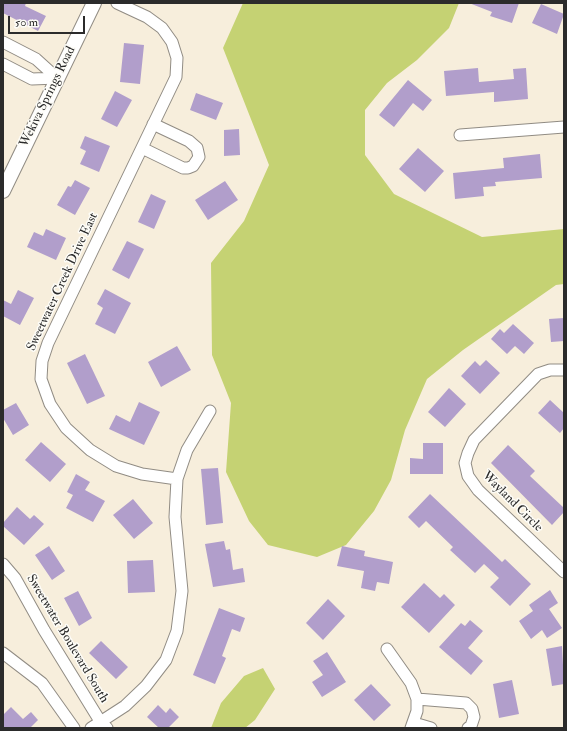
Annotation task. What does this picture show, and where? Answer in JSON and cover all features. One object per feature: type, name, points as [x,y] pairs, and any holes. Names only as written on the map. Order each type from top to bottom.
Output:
[{"type":"main road","name":"Wekiva Springs Road","points":[[3,191],[94,3]]},
{"type":"street","name":"Sweetwater Creek Drive East","points":[[117,3],[147,17],[162,28],[172,42],[177,58],[176,77],[48,343],[42,361],[41,379],[50,404],[66,428],[90,450],[116,466],[142,474],[177,479]]},
{"type":"street","points":[[3,42],[36,59],[57,78]]},
{"type":"street","points":[[3,64],[32,79],[57,78]]},
{"type":"street","points":[[142,148],[183,168],[193,166],[198,157],[197,148],[189,141],[153,124]]},
{"type":"street","points":[[460,135],[564,127]]},
{"type":"street","name":"Wayland Circle","points":[[564,370],[550,370],[538,374],[474,440],[465,463],[468,476],[478,490],[564,572]]},
{"type":"street","points":[[91,728],[104,724],[146,686],[166,660],[177,631],[182,591],[175,517],[177,479],[186,450],[210,411]]},
{"type":"street","name":"Sweetwater Boulevard South","points":[[3,564],[15,578],[44,630],[104,724]]},
{"type":"street","points":[[387,649],[411,683],[417,699],[417,711],[412,726],[431,728]]},
{"type":"street","points":[[3,653],[42,683],[74,728]]},
{"type":"street","points":[[417,699],[466,703],[472,709],[474,717],[471,726],[468,728]]},
{"type":"green space","points":[[243,3],[459,3],[449,28],[417,60],[387,83],[365,110],[365,155],[394,194],[482,237],[564,229],[564,284],[556,285],[463,350],[427,379],[405,430],[391,480],[374,511],[346,545],[317,557],[268,545],[249,521],[226,472],[231,403],[212,355],[211,263],[244,221],[269,165],[223,48]]},
{"type":"green space","points":[[263,668],[275,689],[255,720],[245,728],[211,728],[221,703],[244,676]]},
{"type":"building","points":[[3,3],[26,3],[25,6],[46,16],[38,31],[3,13]]},
{"type":"building","points":[[469,3],[519,3],[512,23],[490,16],[492,12]]},
{"type":"building","points":[[541,4],[564,14],[557,34],[532,23]]},
{"type":"building","points":[[124,43],[144,45],[140,84],[120,82]]},
{"type":"building","points":[[478,68],[479,82],[514,79],[513,69],[526,68],[528,99],[494,102],[494,92],[446,96],[444,71]]},
{"type":"building","points":[[408,80],[432,100],[423,111],[413,103],[394,127],[379,115]]},
{"type":"building","points":[[115,91],[132,100],[117,127],[101,119]]},
{"type":"building","points":[[196,93],[223,103],[216,120],[190,110]]},
{"type":"building","points":[[239,129],[240,155],[224,156],[224,130]]},
{"type":"building","points":[[85,136],[110,146],[99,172],[80,164],[86,151],[80,148]]},
{"type":"building","points":[[418,148],[444,171],[425,192],[399,169]]},
{"type":"building","points":[[540,154],[542,178],[495,182],[496,186],[483,187],[484,196],[455,199],[453,173],[504,168],[503,158]]},
{"type":"building","points":[[75,180],[90,188],[75,215],[57,205],[68,186],[71,187]]},
{"type":"building","points":[[225,181],[238,200],[208,220],[195,200]]},
{"type":"building","points":[[151,194],[166,201],[154,229],[138,222]]},
{"type":"building","points":[[46,229],[66,238],[56,260],[27,247],[34,232],[43,236]]},
{"type":"building","points":[[127,241],[144,249],[129,279],[112,270]]},
{"type":"building","points":[[105,289],[131,303],[115,334],[95,324],[103,308],[97,304]]},
{"type":"building","points":[[18,290],[34,298],[20,325],[3,316],[3,300],[11,304]]},
{"type":"building","points":[[564,318],[564,341],[551,342],[549,319]]},
{"type":"building","points":[[513,324],[534,343],[524,354],[515,346],[507,354],[491,339],[500,329],[504,333]]},
{"type":"building","points":[[177,346],[191,370],[161,387],[148,362]]},
{"type":"building","points":[[85,354],[105,396],[87,404],[67,363]]},
{"type":"building","points":[[486,360],[500,373],[480,394],[461,376],[475,361],[480,366]]},
{"type":"building","points":[[449,388],[466,404],[445,427],[428,412]]},
{"type":"building","points":[[550,400],[564,413],[564,428],[560,433],[538,413]]},
{"type":"building","points":[[139,402],[160,412],[144,445],[109,429],[116,415],[130,422]]},
{"type":"building","points":[[16,403],[29,425],[13,435],[3,418],[3,410]]},
{"type":"building","points":[[41,442],[66,464],[50,482],[25,460]]},
{"type":"building","points":[[423,443],[443,443],[443,474],[410,474],[410,458],[423,459]]},
{"type":"building","points":[[508,445],[535,471],[530,476],[564,508],[564,512],[552,525],[491,463]]},
{"type":"building","points":[[218,468],[223,523],[206,525],[201,469]]},
{"type":"building","points":[[76,474],[90,482],[85,490],[105,501],[93,522],[66,508],[73,495],[67,492]]},
{"type":"building","points":[[430,494],[502,562],[505,559],[531,584],[510,606],[490,587],[499,578],[484,564],[475,573],[450,550],[453,547],[426,521],[419,528],[408,517]]},
{"type":"building","points":[[133,499],[153,523],[134,539],[113,515]]},
{"type":"building","points":[[17,507],[30,519],[34,515],[44,524],[24,545],[3,526],[3,523]]},
{"type":"building","points":[[224,541],[226,550],[230,549],[233,570],[243,568],[245,582],[213,587],[205,544]]},
{"type":"building","points":[[49,546],[65,571],[52,580],[35,555]]},
{"type":"building","points":[[342,546],[365,551],[364,556],[393,562],[389,584],[377,582],[375,591],[361,588],[364,571],[337,566]]},
{"type":"building","points":[[153,560],[155,592],[128,593],[127,561]]},
{"type":"building","points":[[424,583],[440,598],[444,594],[455,605],[429,633],[401,607]]},
{"type":"building","points":[[550,590],[558,603],[549,609],[562,628],[547,638],[542,630],[531,639],[519,621],[533,611],[529,605]]},
{"type":"building","points":[[78,591],[92,618],[79,626],[64,598]]},
{"type":"building","points":[[328,599],[345,616],[323,640],[306,623]]},
{"type":"building","points":[[219,608],[245,618],[240,632],[232,629],[222,656],[226,658],[215,684],[193,675]]},
{"type":"building","points":[[470,620],[483,631],[468,648],[483,661],[471,675],[439,647],[461,623],[465,626]]},
{"type":"building","points":[[101,641],[128,667],[116,679],[89,653]]},
{"type":"building","points":[[562,646],[564,684],[552,686],[546,649]]},
{"type":"building","points":[[327,652],[346,682],[322,697],[312,682],[323,675],[313,661]]},
{"type":"building","points":[[512,680],[519,714],[499,718],[493,684]]},
{"type":"building","points":[[371,684],[391,705],[374,721],[354,700]]},
{"type":"building","points":[[158,705],[166,713],[170,708],[179,717],[168,728],[159,728],[147,717]]},
{"type":"building","points":[[11,707],[23,719],[31,712],[38,720],[30,728],[3,728],[3,715]]}]
